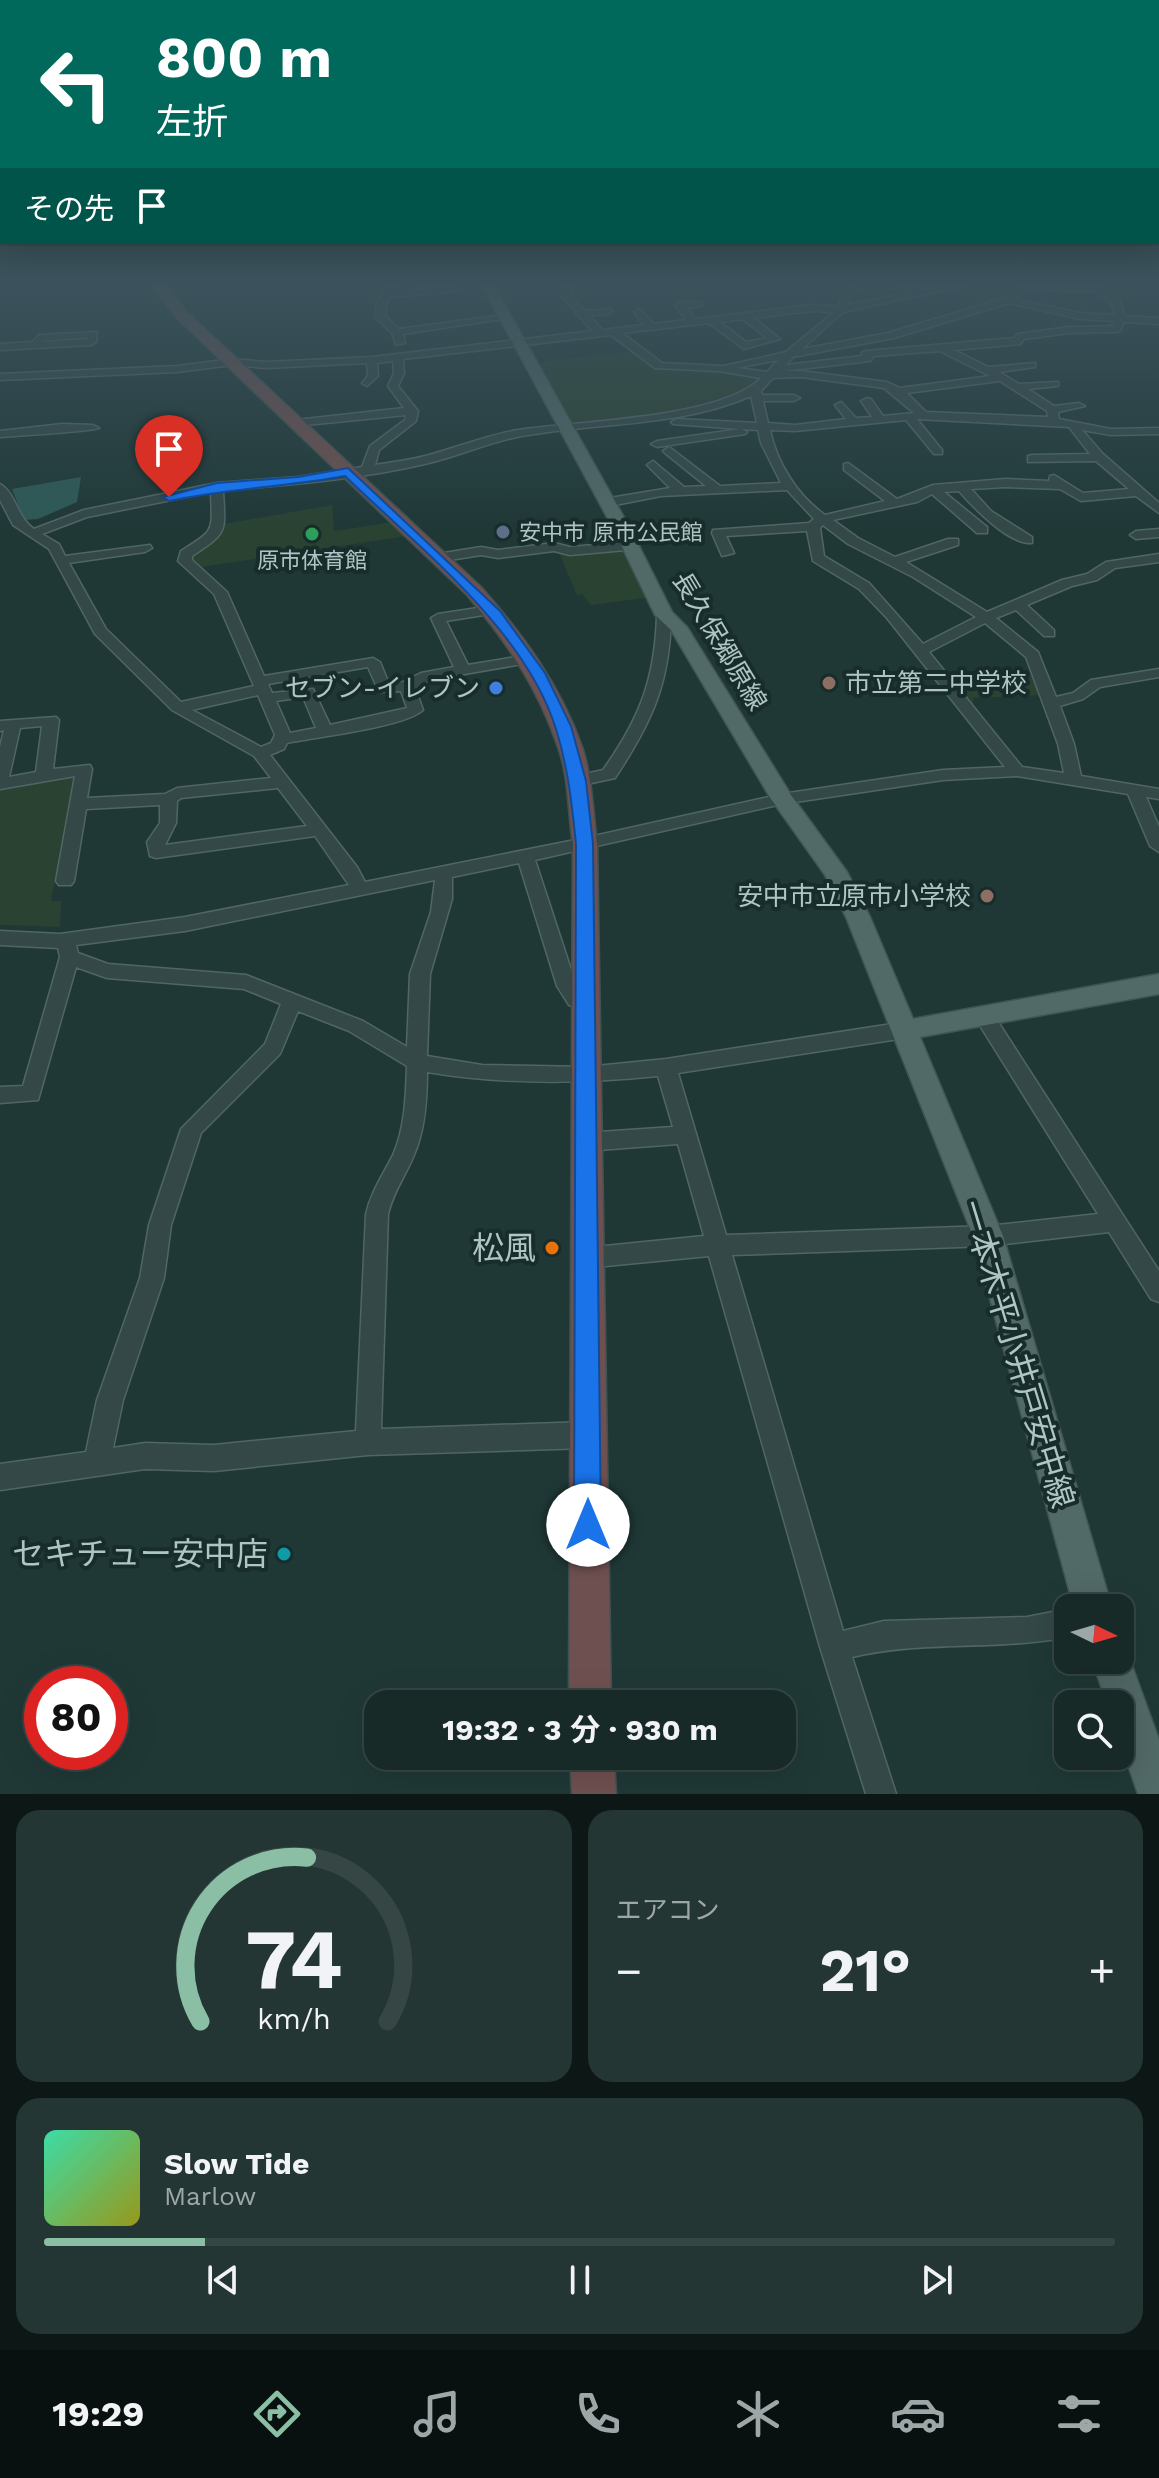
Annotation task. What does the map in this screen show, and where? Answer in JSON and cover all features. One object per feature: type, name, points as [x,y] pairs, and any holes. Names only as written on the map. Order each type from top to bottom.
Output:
[{"type":"highway","points":[[234,364],[491,610],[528,659],[563,726],[578,781],[585,844],[590,1690]]},
{"type":"highway","points":[[593,1770],[594,1794]]},
{"type":"main road","name":"長久保郷原線","points":[[529,364],[610,502],[664,615],[678,627],[782,799],[835,872],[858,917],[905,1030]]},
{"type":"main road","points":[[905,1030],[1159,984]]},
{"type":"main road","name":"一本木平小井戸安中線","points":[[905,1030],[988,1236],[1089,1594]]},
{"type":"main road","points":[[1116,1674],[1158,1794]]},
{"type":"street","points":[[2,377],[9,366],[49,364]]},
{"type":"street","points":[[2,377],[153,371],[217,364]]},
{"type":"street","points":[[252,364],[294,364]]},
{"type":"street","points":[[367,383],[373,376],[372,364]]},
{"type":"street","points":[[368,467],[374,448],[410,421],[412,411],[393,386],[400,364]]},
{"type":"street","points":[[656,364],[801,374],[871,382],[898,391],[1002,378]]},
{"type":"street","points":[[718,368],[740,364]]},
{"type":"street","points":[[781,364],[758,399],[767,443],[790,486],[818,523],[894,562],[986,617],[1033,655],[1041,668],[1049,704],[1066,744],[1073,779]]},
{"type":"street","points":[[773,372],[826,364]]},
{"type":"street","points":[[801,374],[857,370],[886,364]]},
{"type":"street","points":[[972,364],[1017,387],[1074,428],[1099,457],[1159,509]]},
{"type":"street","points":[[984,370],[1031,365]]},
{"type":"street","points":[[1017,387],[1054,384]]},
{"type":"street","points":[[898,391],[938,452]]},
{"type":"street","points":[[0,528],[25,530],[84,514],[217,487],[298,481],[368,467],[426,460],[516,434],[648,419],[725,403],[794,398]]},
{"type":"street","points":[[706,416],[758,399]]},
{"type":"street","points":[[867,401],[881,421]]},
{"type":"street","points":[[841,405],[854,423]]},
{"type":"street","points":[[657,444],[763,428],[916,417],[1053,415],[1079,406]]},
{"type":"street","points":[[296,423],[412,411]]},
{"type":"street","points":[[648,419],[763,428]]},
{"type":"street","points":[[0,434],[62,427],[93,428]]},
{"type":"street","points":[[1074,428],[1127,433],[1159,431]]},
{"type":"street","points":[[1127,433],[1159,442]]},
{"type":"street","points":[[669,451],[717,489]]},
{"type":"street","points":[[1032,459],[1099,457]]},
{"type":"street","points":[[653,465],[681,491]]},
{"type":"street","points":[[848,467],[895,503]]},
{"type":"street","points":[[1050,474],[1060,485],[1081,497],[1137,492]]},
{"type":"street","points":[[727,553],[718,533],[818,523],[895,503],[933,489],[1005,483],[1060,485]]},
{"type":"street","points":[[610,502],[681,491],[790,486]]},
{"type":"street","points":[[217,487],[218,528],[214,536],[192,547],[185,561],[220,592],[264,690],[281,739],[278,746],[260,753]]},
{"type":"street","points":[[962,487],[987,514],[1027,540]]},
{"type":"street","points":[[0,488],[25,530],[54,547],[100,631],[177,707],[209,729],[260,753],[285,782],[360,890]]},
{"type":"street","points":[[933,489],[982,530]]},
{"type":"street","points":[[818,523],[818,558],[864,586],[1017,771]]},
{"type":"street","points":[[1136,535],[1159,533]]},
{"type":"street","points":[[894,562],[953,542]]},
{"type":"street","points":[[438,558],[481,551],[498,554],[554,547],[570,551],[632,546]]},
{"type":"street","points":[[62,560],[145,548]]},
{"type":"street","points":[[920,651],[986,617],[1092,577],[1111,565],[1159,558]]},
{"type":"street","points":[[1018,604],[1049,633]]},
{"type":"street","points":[[463,670],[438,618],[491,610]]},
{"type":"street","points":[[578,781],[609,774],[638,735],[658,687],[664,651],[664,615]]},
{"type":"street","points":[[177,707],[204,705],[222,696],[264,690],[373,662],[384,689],[407,686],[426,676],[528,659]]},
{"type":"street","points":[[1049,704],[1078,696],[1096,683],[1159,673]]},
{"type":"street","points":[[281,739],[402,716],[415,710],[407,686]]},
{"type":"street","points":[[264,690],[308,692],[325,731]]},
{"type":"street","points":[[44,776],[51,720],[6,725],[0,784],[84,769],[65,881]]},
{"type":"street","points":[[68,949],[585,844],[782,799],[943,775],[1017,771],[1159,794]]},
{"type":"street","points":[[78,804],[169,799],[177,793],[285,782]]},
{"type":"street","points":[[1134,789],[1159,846]]},
{"type":"street","points":[[169,799],[168,823],[156,842],[156,852],[319,830]]},
{"type":"street","points":[[525,856],[567,986],[576,1000],[585,999]]},
{"type":"street","points":[[368,1442],[377,1214],[384,1188],[408,1142],[418,1063],[420,971],[446,892],[443,873]]},
{"type":"street","points":[[0,938],[68,949],[107,971],[144,971],[246,982],[356,1026],[418,1063],[507,1075],[586,1075],[666,1067],[905,1030]]},
{"type":"street","points":[[0,1095],[31,1094],[68,949]]},
{"type":"street","points":[[97,1463],[110,1400],[152,1278],[160,1225],[192,1129],[273,1048],[292,1001]]},
{"type":"street","points":[[984,1016],[1159,1291]]},
{"type":"street","points":[[666,1067],[834,1647],[881,1794]]},
{"type":"street","points":[[585,1142],[684,1135]]},
{"type":"street","points":[[585,1258],[637,1250],[716,1245],[988,1236],[1115,1222]]},
{"type":"street","points":[[0,1477],[145,1456],[214,1458],[368,1442],[587,1435]]},
{"type":"street","points":[[834,1647],[884,1635],[1027,1631],[1054,1626]]},
{"type":"green space","points":[[531,364],[651,364],[720,370],[763,378],[731,399],[659,415],[568,428]]},
{"type":"green space","name":"原市体育館","points":[[332,505],[334,531],[393,522],[407,536],[201,567],[192,560],[197,548],[219,537],[224,524]]},
{"type":"green space","points":[[625,549],[645,598],[591,605],[582,594],[577,595],[558,550]]},
{"type":"green space","points":[[1038,675],[1042,695],[973,698],[973,712],[945,676]]},
{"type":"green space","points":[[76,773],[60,883],[54,884],[51,901],[61,901],[60,927],[0,925],[0,786]]},
{"type":"water","points":[[81,477],[77,502],[38,519],[24,520],[12,489]]},
{"type":"place","name":"安中市 原市公民館","points":[[503,532]]},
{"type":"place","name":"原市体育館","points":[[312,534]]},
{"type":"place","name":"市立第二中学校","points":[[829,683]]},
{"type":"place","name":"セブン-イレブン","points":[[496,688]]},
{"type":"place","name":"安中市立原市小学校","points":[[987,896]]},
{"type":"place","name":"松風","points":[[552,1248]]},
{"type":"place","name":"セキチュー安中店","points":[[284,1554]]},
{"type":"route","points":[[169,497],[217,487],[298,481],[348,472],[495,614],[537,673],[563,726],[578,781],[585,844],[584,1197],[588,1525]]}]
